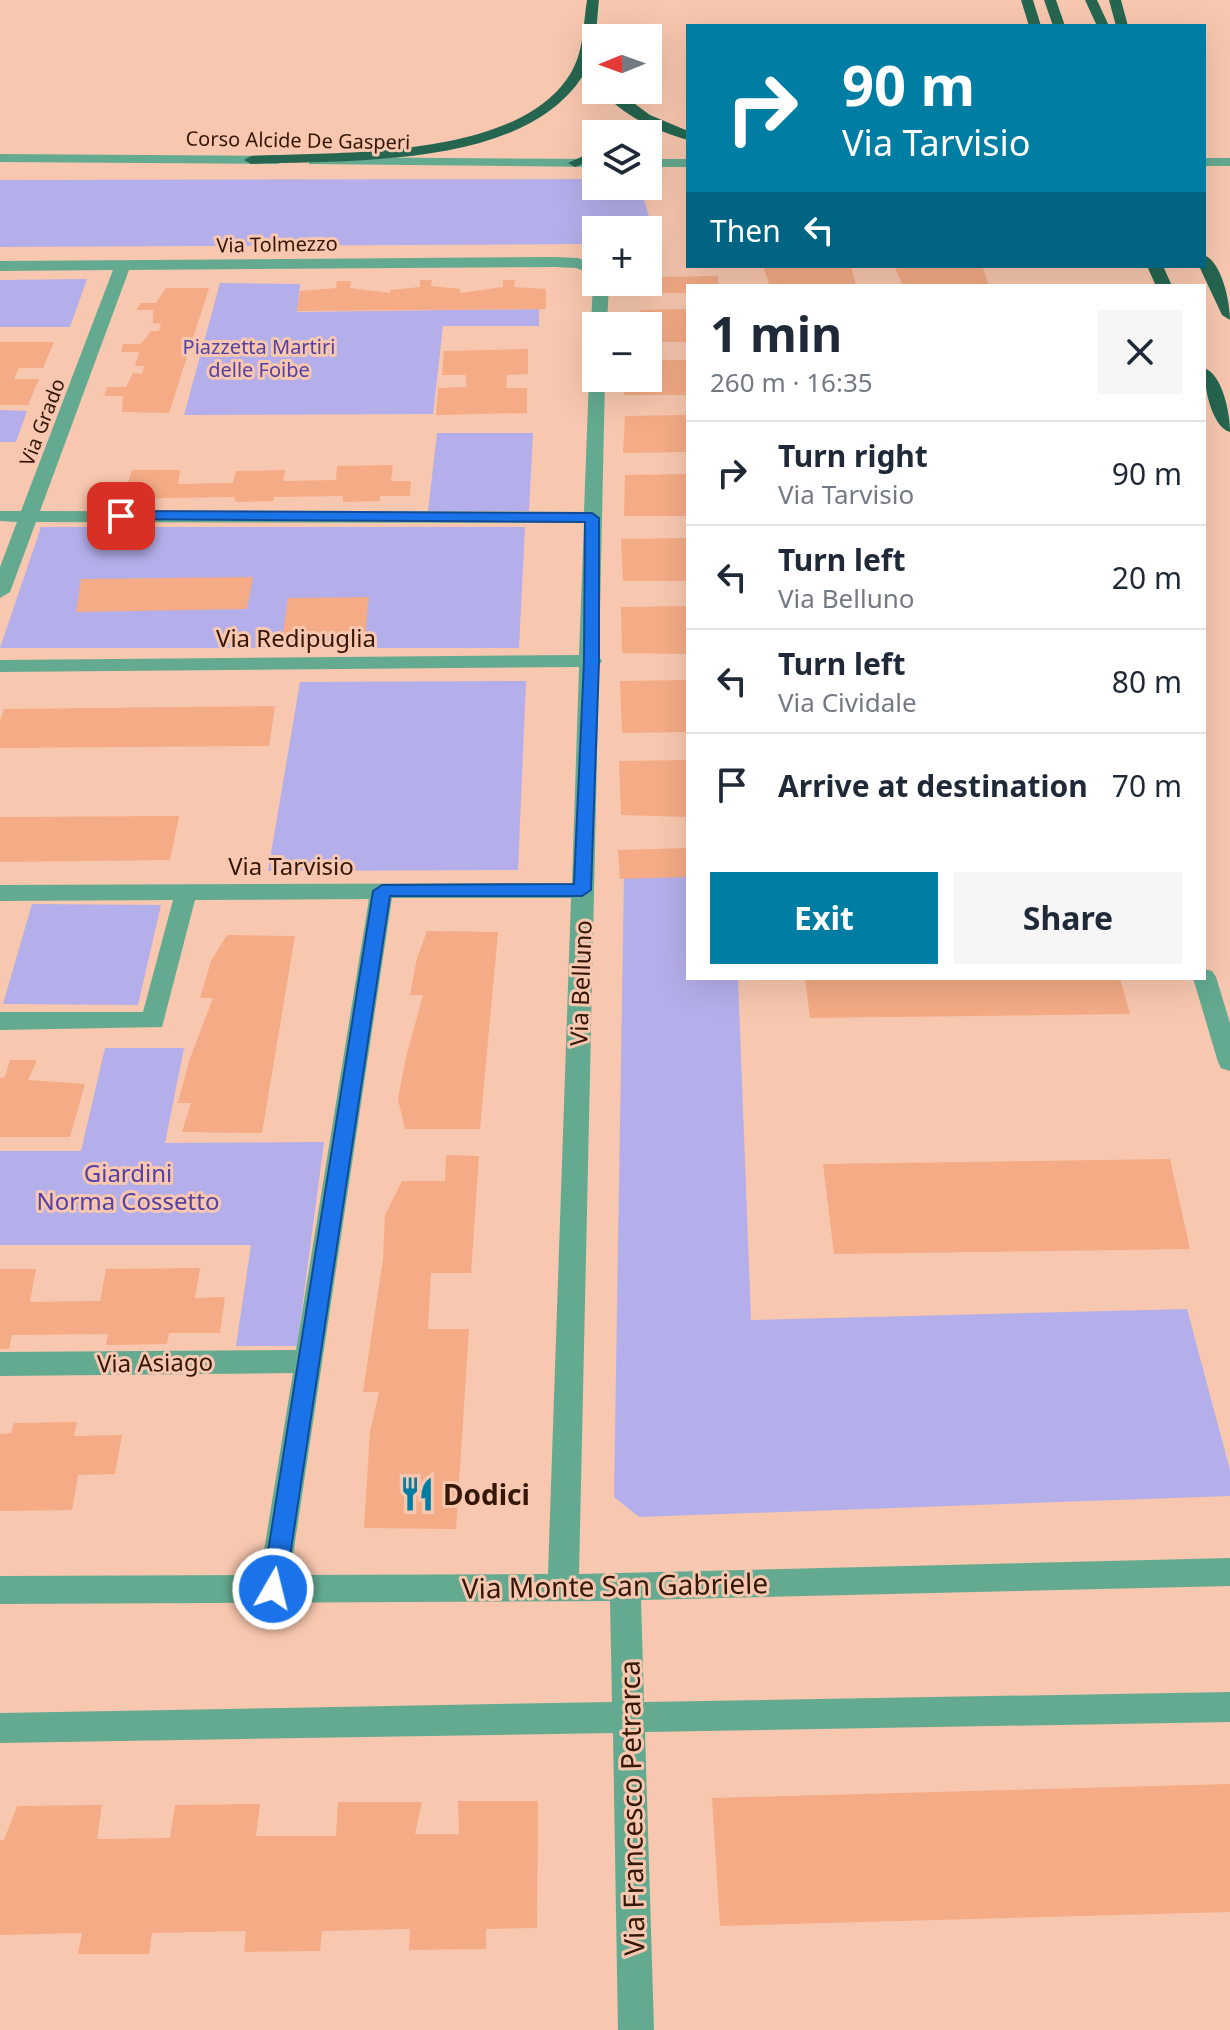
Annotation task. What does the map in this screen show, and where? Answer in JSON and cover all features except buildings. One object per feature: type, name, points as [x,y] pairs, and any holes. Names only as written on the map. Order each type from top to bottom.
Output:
[{"type":"highway","points":[[590,24],[593,0]]},
{"type":"highway","points":[[1027,0],[1034,24]]},
{"type":"highway","points":[[1050,0],[1058,24]]},
{"type":"highway","points":[[1091,0],[1102,24]]},
{"type":"highway","points":[[1115,0],[1121,24]]},
{"type":"highway","points":[[251,160],[430,150],[474,138],[508,127],[555,100],[582,61]]},
{"type":"highway","points":[[618,104],[624,113],[686,135]]},
{"type":"highway","points":[[575,163],[582,160]]},
{"type":"highway","points":[[1206,264],[1230,315]]},
{"type":"highway","points":[[1206,377],[1230,427]]},
{"type":"street","name":"Corso Alcide De Gasperi","points":[[0,158],[582,163]]},
{"type":"street","points":[[1206,162],[1230,162]]},
{"type":"street","points":[[662,163],[686,163]]},
{"type":"street","name":"Via Tolmezzo","points":[[0,266],[555,262],[582,265]]},
{"type":"street","name":"Via Grado","points":[[0,592],[123,265]]},
{"type":"street","name":"Via Belluno","points":[[563,1588],[582,890],[592,661],[596,392]]},
{"type":"street","points":[[0,516],[592,518]]},
{"type":"street","name":"Via Redipuglia","points":[[0,666],[592,661]]},
{"type":"street","name":"Via Tarvisio","points":[[0,893],[582,890]]},
{"type":"street","points":[[273,1589],[382,891]]},
{"type":"street","points":[[0,1021],[153,1021],[186,892]]},
{"type":"street","points":[[1205,980],[1230,1062]]},
{"type":"street","name":"Via Asiago","points":[[0,1364],[309,1361]]},
{"type":"street","name":"Via Monte San Gabriele","points":[[0,1590],[563,1588],[1230,1572]]},
{"type":"street","name":"Via Francesco Petrarca","points":[[625,1585],[636,2030]]},
{"type":"street","points":[[0,1728],[1230,1707]]},
{"type":"green space","points":[[582,179],[582,200],[644,200],[649,216],[582,216],[582,244],[0,247],[0,180]]},
{"type":"green space","points":[[87,279],[70,327],[0,327],[0,280]]},
{"type":"green space","name":"Piazzetta Martiri delle Foibe","points":[[220,283],[300,284],[297,312],[539,309],[539,326],[443,326],[433,414],[184,415]]},
{"type":"green space","points":[[0,410],[27,411],[16,442],[0,442]]},
{"type":"green space","points":[[437,433],[533,433],[529,511],[428,511]]},
{"type":"green space","points":[[41,527],[525,527],[519,648],[0,648]]},
{"type":"green space","points":[[526,681],[518,870],[268,871],[300,682]]},
{"type":"green space","points":[[686,873],[686,980],[738,980],[751,1320],[1187,1309],[1230,1470],[1230,1496],[639,1517],[614,1497],[624,875]]},
{"type":"green space","points":[[32,904],[161,905],[138,1005],[3,1004]]},
{"type":"green space","name":"Giardini Norma Cossetto","points":[[105,1048],[184,1048],[165,1143],[324,1142],[297,1346],[236,1346],[251,1245],[0,1245],[0,1151],[81,1151]]},
{"type":"place","name":"Dodici","points":[[417,1494]]},
{"type":"route","points":[[121,516],[592,518],[592,661],[582,890],[382,891],[273,1589]]}]
